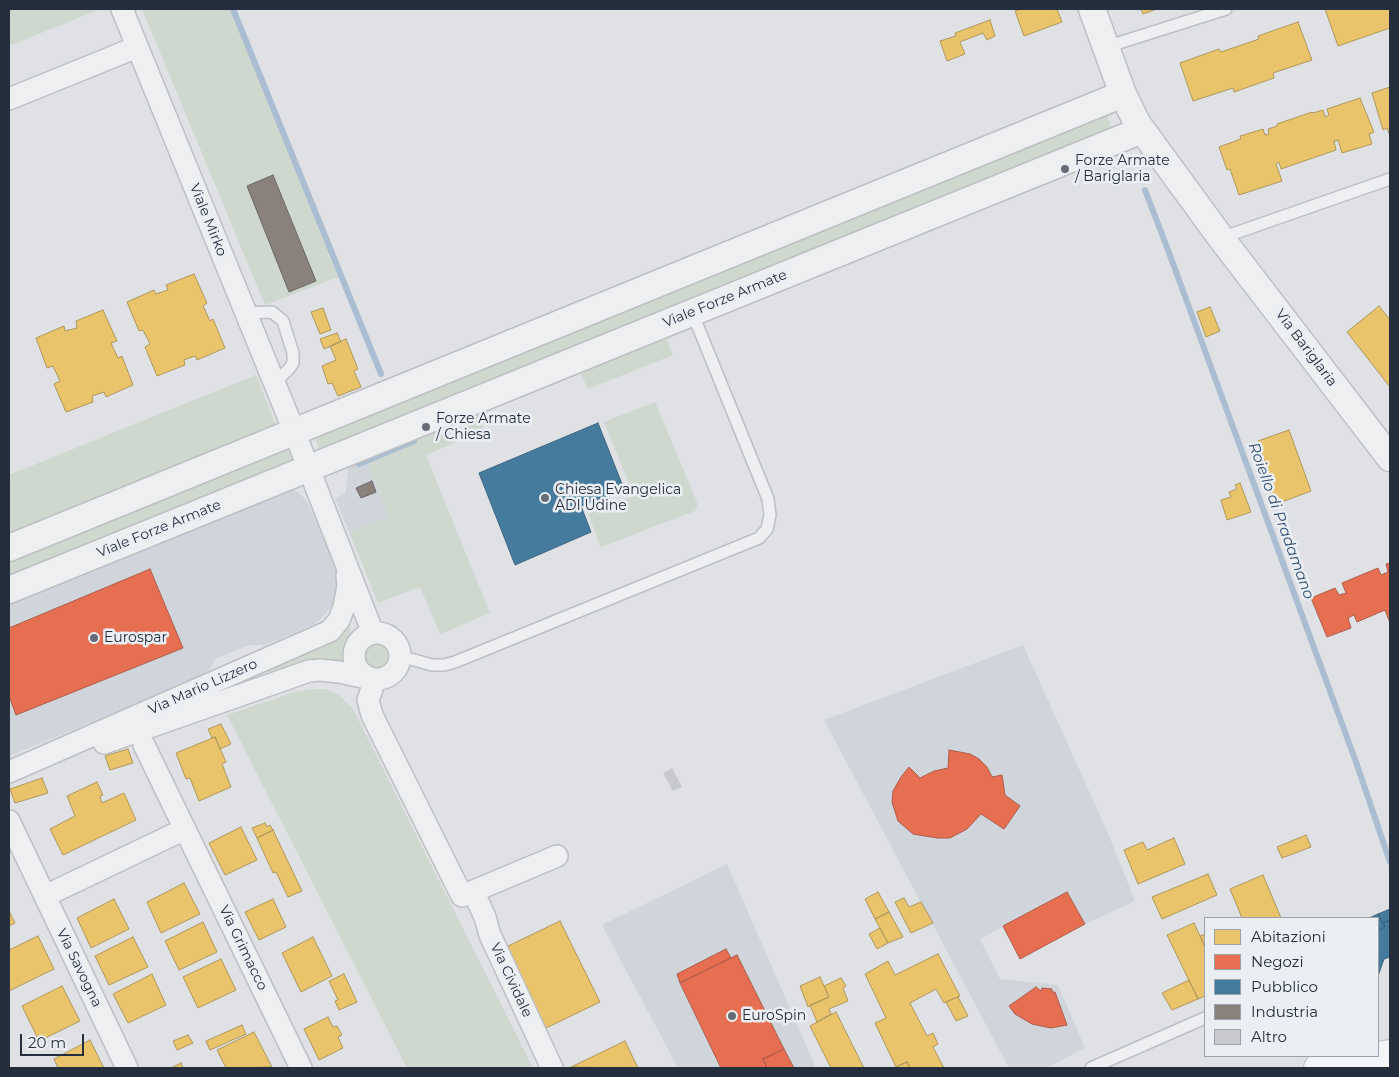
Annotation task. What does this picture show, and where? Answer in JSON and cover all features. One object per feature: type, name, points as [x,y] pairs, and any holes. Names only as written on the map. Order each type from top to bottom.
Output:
[{"type":"main road","points":[[1318,1068],[1375,1057]]},
{"type":"street","name":"Viale Mirko","points":[[122,9],[294,431]]},
{"type":"street","name":"Via Bariglaria","points":[[1092,9],[1123,94],[1142,130],[1221,238],[1390,458]]},
{"type":"street","points":[[9,99],[137,47]]},
{"type":"street","points":[[9,548],[1123,94]]},
{"type":"street","name":"Viale Forze Armate","points":[[9,590],[1142,130]]},
{"type":"street","points":[[294,431],[308,468]]},
{"type":"street","name":"Via Mario Lizzero","points":[[308,468],[373,633]]},
{"type":"street","name":"Via Mario Lizzero","points":[[9,773],[330,631],[339,620],[347,598],[346,563]]},
{"type":"street","points":[[373,633],[386,634],[392,638],[400,649],[400,656],[395,671],[382,679],[371,679],[358,671],[354,664],[353,656],[354,648],[359,641],[373,633]]},
{"type":"street","name":"Via Mario Lizzero","points":[[9,773],[138,732],[309,672],[320,670],[371,679]]},
{"type":"street","points":[[371,679],[368,700],[372,715],[462,896],[556,856]]},
{"type":"street","name":"Via Grimacco","points":[[144,745],[301,1068]]},
{"type":"street","name":"Via Savogna","points":[[9,821],[127,1068]]},
{"type":"street","points":[[44,896],[185,829]]},
{"type":"street","name":"Via Cividale","points":[[474,891],[490,935],[552,1068]]},
{"type":"lane","points":[[1106,47],[1226,9]]},
{"type":"lane","points":[[1221,238],[1390,179]]},
{"type":"lane","points":[[246,313],[272,312],[283,321],[293,353],[293,363],[285,374],[274,383]]},
{"type":"lane","points":[[400,656],[432,665],[444,665],[455,662],[759,538],[767,529],[770,515],[768,499],[692,312]]},
{"type":"lane","points":[[1091,1068],[1109,1065],[1204,1018]]},
{"type":"shaded area","points":[[9,9],[98,9],[98,10],[9,46]]},
{"type":"shaded area","points":[[142,9],[231,9],[338,277],[265,305]]},
{"type":"shaded area","points":[[1106,113],[1113,130],[320,450],[313,433]]},
{"type":"shaded area","points":[[666,337],[673,355],[588,389],[580,372]]},
{"type":"shaded area","points":[[256,375],[276,425],[9,533],[9,475]]},
{"type":"shaded area","points":[[655,402],[697,502],[697,507],[695,511],[601,547],[588,514],[634,496],[604,422]]},
{"type":"shaded area","points":[[477,414],[484,431],[465,439],[463,433],[470,417]]},
{"type":"shaded area","points":[[438,430],[454,437],[456,442],[426,455],[490,613],[440,634],[420,587],[378,603],[349,532],[389,517],[365,458]]},
{"type":"shaded area","points":[[287,447],[292,460],[9,576],[9,560]]},
{"type":"shaded area","points":[[365,458],[389,517],[349,532],[335,498],[345,494],[349,464]]},
{"type":"shaded area","points":[[289,490],[296,491],[306,500],[336,564],[337,590],[334,603],[321,619],[313,625],[265,645],[249,645],[215,659],[207,675],[9,756],[9,603]]},
{"type":"shaded area","points":[[346,627],[350,629],[351,634],[344,660],[325,660],[270,676],[266,665]]},
{"type":"shaded area","points":[[377,639],[389,644],[394,656],[389,668],[377,673],[365,668],[360,656],[365,644]]},
{"type":"shaded area","points":[[1023,645],[1107,831],[1135,901],[1085,924],[1067,892],[980,939],[1000,979],[1058,985],[1085,1048],[1046,1068],[1009,1068],[824,720]]},
{"type":"shaded area","points":[[325,689],[340,696],[353,709],[533,1068],[407,1068],[227,715],[295,692]]},
{"type":"shaded area","points":[[727,864],[816,1068],[678,1068],[602,925]]},
{"type":"building: Abitazioni","points":[[1021,9],[1057,9],[1062,22],[1024,36],[1015,11]]},
{"type":"building: Abitazioni","points":[[1141,9],[1157,9],[1143,14]]},
{"type":"building: Abitazioni","points":[[1325,9],[1390,9],[1390,28],[1338,46]]},
{"type":"building: Abitazioni","points":[[990,20],[995,36],[987,40],[983,33],[960,42],[965,54],[947,61],[940,41],[956,36],[955,33]]},
{"type":"building: Abitazioni","points":[[1298,22],[1312,60],[1273,73],[1274,78],[1234,92],[1233,88],[1193,101],[1180,63],[1219,49],[1221,52],[1259,39],[1258,36]]},
{"type":"building: Abitazioni","points":[[1390,87],[1390,136],[1387,128],[1383,130],[1372,93]]},
{"type":"building: Abitazioni","points":[[1360,98],[1374,132],[1369,134],[1372,144],[1342,153],[1338,140],[1334,141],[1336,150],[1281,169],[1279,162],[1276,164],[1282,181],[1239,195],[1230,169],[1227,170],[1219,147],[1241,139],[1240,136],[1263,129],[1265,135],[1269,134],[1268,129],[1277,126],[1277,124],[1312,112],[1323,110],[1325,117],[1329,115],[1327,109]]},
{"type":"building: Abitazioni","points":[[194,274],[207,303],[203,306],[210,321],[213,319],[225,348],[197,360],[195,356],[184,360],[185,365],[157,376],[145,347],[150,344],[143,330],[139,331],[127,302],[154,290],[156,294],[168,290],[166,285]]},
{"type":"building: Abitazioni","points":[[1379,306],[1390,320],[1390,387],[1347,332]]},
{"type":"building: Abitazioni","points":[[1210,307],[1220,331],[1206,337],[1197,312]]},
{"type":"building: Abitazioni","points":[[323,308],[331,330],[320,334],[311,312]]},
{"type":"building: Abitazioni","points":[[103,310],[117,341],[111,343],[118,358],[122,356],[133,385],[106,397],[104,392],[92,396],[93,402],[66,412],[54,384],[60,381],[53,366],[47,368],[36,338],[64,326],[65,331],[77,328],[76,321]]},
{"type":"building: Abitazioni","points":[[337,333],[341,342],[324,349],[320,339]]},
{"type":"building: Abitazioni","points":[[346,339],[358,369],[354,371],[361,387],[338,396],[332,383],[328,384],[322,366],[336,360],[330,346]]},
{"type":"building: Abitazioni","points":[[1289,430],[1311,491],[1274,505],[1260,468],[1266,466],[1258,441]]},
{"type":"building: Abitazioni","points":[[1240,483],[1251,512],[1227,520],[1221,500],[1231,497],[1229,492],[1237,489],[1235,485]]},
{"type":"building: Abitazioni","points":[[221,724],[231,744],[220,749],[215,737],[212,738],[208,729]]},
{"type":"building: Abitazioni","points":[[215,737],[226,762],[222,764],[231,787],[199,801],[190,778],[186,779],[176,753]]},
{"type":"building: Abitazioni","points":[[128,749],[133,763],[110,770],[105,756]]},
{"type":"building: Abitazioni","points":[[42,778],[48,793],[15,803],[10,789]]},
{"type":"building: Abitazioni","points":[[97,782],[103,795],[100,796],[102,803],[124,793],[136,820],[63,855],[50,829],[75,816],[67,796]]},
{"type":"building: Abitazioni","points":[[265,823],[267,827],[270,825],[273,830],[257,838],[252,828]]},
{"type":"building: Abitazioni","points":[[241,827],[257,860],[225,875],[209,843]]},
{"type":"building: Abitazioni","points":[[273,830],[302,891],[288,897],[276,872],[273,873],[257,838]]},
{"type":"building: Abitazioni","points":[[1306,835],[1311,847],[1282,858],[1277,847]]},
{"type":"building: Abitazioni","points":[[1174,838],[1185,864],[1138,884],[1124,850],[1143,842],[1147,850]]},
{"type":"building: Abitazioni","points":[[1208,874],[1217,895],[1162,919],[1152,897]]},
{"type":"building: Abitazioni","points":[[1263,875],[1281,917],[1242,917],[1230,889]]},
{"type":"building: Abitazioni","points":[[184,883],[200,914],[161,933],[147,902]]},
{"type":"building: Abitazioni","points":[[878,892],[889,912],[875,919],[865,899]]},
{"type":"building: Abitazioni","points":[[904,898],[909,907],[921,902],[933,923],[911,933],[895,902]]},
{"type":"building: Abitazioni","points":[[114,899],[129,929],[91,948],[77,918]]},
{"type":"building: Abitazioni","points":[[273,899],[286,927],[259,940],[245,912]]},
{"type":"building: Abitazioni","points":[[9,911],[15,923],[9,926]]},
{"type":"building: Abitazioni","points":[[889,912],[903,937],[888,943],[875,919]]},
{"type":"building: Abitazioni","points":[[560,921],[600,1002],[546,1028],[506,947]]},
{"type":"building: Abitazioni","points":[[203,922],[217,952],[179,970],[165,941]]},
{"type":"building: Abitazioni","points":[[1194,923],[1204,945],[1204,996],[1198,999],[1167,935]]},
{"type":"building: Abitazioni","points":[[880,928],[888,943],[877,949],[869,934]]},
{"type":"building: Abitazioni","points":[[1204,934],[1204,945],[1200,936]]},
{"type":"building: Abitazioni","points":[[38,936],[54,969],[9,991],[9,950]]},
{"type":"building: Abitazioni","points":[[133,937],[148,967],[109,985],[95,956]]},
{"type":"building: Abitazioni","points":[[313,937],[332,976],[301,992],[282,953]]},
{"type":"building: Abitazioni","points":[[938,954],[960,996],[944,1003],[936,989],[910,1003],[927,1036],[933,1033],[938,1044],[933,1047],[944,1068],[910,1068],[907,1062],[896,1067],[875,1023],[886,1018],[865,974],[888,961],[895,975]]},
{"type":"building: Abitazioni","points":[[221,959],[236,990],[198,1008],[183,977]]},
{"type":"building: Abitazioni","points":[[152,974],[166,1005],[128,1023],[113,994]]},
{"type":"building: Abitazioni","points":[[344,974],[357,1002],[339,1010],[335,1001],[338,1000],[329,981]]},
{"type":"building: Abitazioni","points":[[820,977],[829,997],[808,1007],[800,986]]},
{"type":"building: Abitazioni","points":[[841,978],[846,986],[843,988],[848,1001],[829,1009],[831,1014],[817,1022],[810,1005],[829,997],[824,986]]},
{"type":"building: Abitazioni","points":[[1189,980],[1198,999],[1172,1010],[1162,993]]},
{"type":"building: Abitazioni","points":[[62,986],[80,1021],[39,1041],[22,1006]]},
{"type":"building: Abitazioni","points":[[958,997],[968,1016],[956,1021],[946,1002]]},
{"type":"building: Abitazioni","points":[[836,1012],[864,1068],[831,1068],[810,1026]]},
{"type":"building: Abitazioni","points":[[328,1017],[333,1027],[337,1026],[342,1035],[338,1037],[343,1048],[319,1060],[304,1029]]},
{"type":"building: Abitazioni","points":[[242,1025],[246,1034],[210,1050],[206,1041]]},
{"type":"building: Abitazioni","points":[[254,1032],[272,1067],[226,1068],[217,1050]]},
{"type":"building: Abitazioni","points":[[188,1035],[193,1043],[177,1050],[173,1041]]},
{"type":"building: Abitazioni","points":[[90,1040],[104,1068],[58,1068],[54,1059]]},
{"type":"building: Abitazioni","points":[[625,1041],[638,1068],[571,1067]]},
{"type":"building: Abitazioni","points":[[907,1062],[910,1068],[895,1068],[896,1067]]},
{"type":"building: Abitazioni","points":[[181,1063],[183,1068],[171,1068]]},
{"type":"building: Negozi","points":[[1390,563],[1390,623],[1385,610],[1357,622],[1354,615],[1348,618],[1351,628],[1327,637],[1311,598],[1335,588],[1339,595],[1346,593],[1342,583],[1378,568],[1381,575],[1388,572],[1386,564]]},
{"type":"building: Negozi","name":"Eurospar","points":[[150,569],[183,648],[16,715],[9,696],[9,628]]},
{"type":"building: Negozi","points":[[949,750],[970,754],[979,759],[987,767],[992,777],[1002,775],[1005,795],[1020,806],[1004,829],[981,814],[967,829],[950,838],[937,838],[913,834],[898,821],[892,802],[893,791],[901,777],[909,767],[920,778],[934,771],[948,768]]},
{"type":"building: Negozi","points":[[1067,892],[1085,924],[1020,959],[1003,926]]},
{"type":"building: Negozi","points":[[726,949],[731,958],[680,983],[677,974]]},
{"type":"building: Negozi","name":"EuroSpin","points":[[737,955],[784,1049],[763,1059],[767,1068],[721,1068],[680,983]]},
{"type":"building: Negozi","points":[[1036,987],[1041,991],[1042,988],[1052,989],[1052,992],[1055,992],[1067,1025],[1051,1028],[1032,1024],[1015,1014],[1009,1006]]},
{"type":"building: Negozi","points":[[784,1049],[794,1068],[767,1068],[763,1059]]},
{"type":"building: Pubblico","name":"Chiesa Evangelica ADI Udine","points":[[598,423],[624,489],[581,506],[591,532],[515,565],[479,473]]},
{"type":"building: Pubblico","points":[[1390,909],[1390,920],[1383,923],[1378,914]]},
{"type":"building: Pubblico","points":[[1378,914],[1385,927],[1379,930],[1379,917],[1371,917]]},
{"type":"building: Pubblico","points":[[1390,920],[1390,957],[1384,959],[1379,973],[1379,930],[1385,927],[1383,923]]},
{"type":"building: Industria","points":[[273,175],[316,281],[289,292],[247,186]]},
{"type":"building: Industria","points":[[372,481],[376,492],[361,498],[356,488]]},
{"type":"building: Altro","points":[[672,768],[682,787],[673,791],[663,773]]},
{"type":"waterway","points":[[233,9],[381,374]]},
{"type":"waterway","name":"Roiello di Pradamano","points":[[1145,190],[1356,762],[1390,862]]},
{"type":"waterway","points":[[359,464],[414,441]]},
{"type":"place","name":"Forze Armate / Bariglaria","points":[[1065,169]]},
{"type":"place","name":"Forze Armate / Chiesa","points":[[426,427]]},
{"type":"place","name":"Chiesa Evangelica ADI Udine","points":[[545,498]]},
{"type":"place","name":"Eurospar","points":[[94,638]]},
{"type":"place","name":"EuroSpin","points":[[732,1016]]}]
